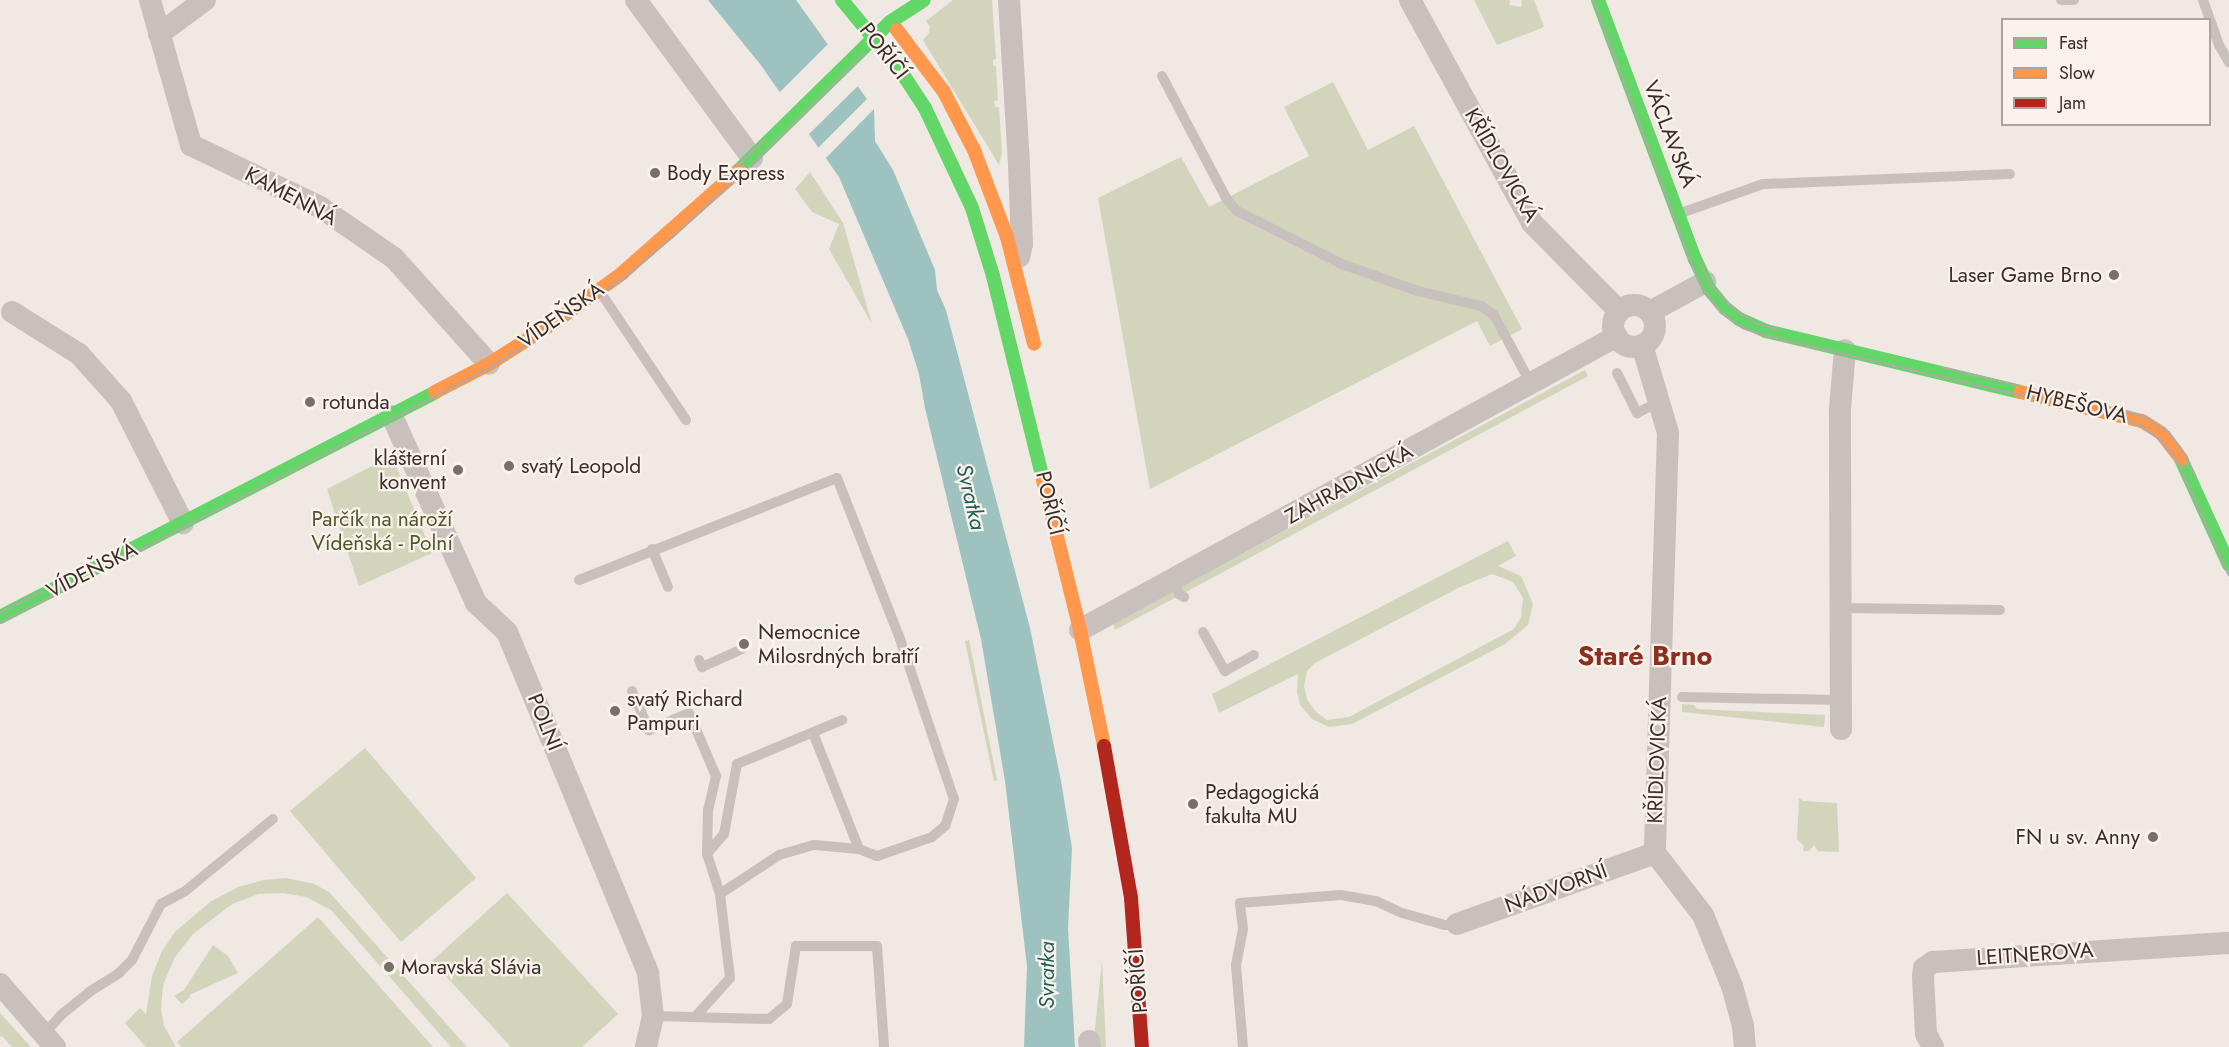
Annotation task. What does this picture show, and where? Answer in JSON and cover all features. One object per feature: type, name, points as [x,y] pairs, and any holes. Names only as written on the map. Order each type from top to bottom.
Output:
[{"type":"main road","name":"POŘÍČÍ","points":[[842,0],[887,22],[944,92],[964,129],[994,199],[1016,270],[1038,362]]},
{"type":"main road","name":"VÍDEŇSKÁ","points":[[0,617],[489,364],[599,290],[669,234],[752,158],[860,52],[887,22],[924,0]]},
{"type":"main road","name":"VÁCLAVSKÁ","points":[[1598,0],[1705,282]]},
{"type":"main road","name":"POŘÍČÍ","points":[[887,22],[972,208],[1094,622],[1131,898],[1142,1047]]},
{"type":"main road","name":"HYBEŠOVA","points":[[1705,282],[1719,303],[1746,323],[1766,331],[2142,421],[2161,433],[2181,458],[2229,565]]},
{"type":"street","name":"KAMENNÁ","points":[[150,0],[191,146],[320,207],[394,258],[489,364]]},
{"type":"street","points":[[159,34],[206,0]]},
{"type":"street","points":[[636,0],[752,158]]},
{"type":"street","name":"POŘÍČÍ","points":[[1009,0],[1022,244],[1016,270]]},
{"type":"street","name":"KŘÍDLOVICKÁ","points":[[1410,0],[1532,223],[1619,311]]},
{"type":"street","points":[[1650,312],[1705,282]]},
{"type":"street","points":[[1632,305],[1639,305],[1650,312],[1654,331],[1642,345],[1630,346],[1617,336],[1614,323],[1619,311],[1632,305]]},
{"type":"street","points":[[12,312],[79,354],[121,401],[183,523]]},
{"type":"street","name":"ZAHRADNICKÁ","points":[[1094,622],[1179,588],[1617,336]]},
{"type":"street","name":"KŘÍDLOVICKÁ","points":[[1642,345],[1668,433],[1654,853],[1703,915],[1732,986],[1743,1026],[1745,1047]]},
{"type":"street","points":[[1840,729],[1842,608],[1839,409],[1845,350]]},
{"type":"street","name":"POLNÍ","points":[[392,416],[476,603],[507,632],[648,973],[653,1016],[646,1047]]},
{"type":"street","name":"NÁDVORNÍ","points":[[1457,924],[1654,853]]},
{"type":"street","name":"LEITNEROVA","points":[[1932,1047],[1926,1035],[1923,977],[1924,969],[1933,962],[2229,943]]},
{"type":"street","points":[[0,984],[50,1040]]},
{"type":"lane","points":[[887,22],[905,0]]},
{"type":"lane","points":[[887,22],[916,0]]},
{"type":"lane","points":[[2061,0],[2074,0]]},
{"type":"lane","points":[[2203,0],[2209,18]]},
{"type":"lane","points":[[2211,22],[2219,45],[2229,62]]},
{"type":"lane","points":[[1162,76],[1226,198],[1237,211],[1342,264],[1418,291],[1481,306],[1494,315],[1531,384]]},
{"type":"lane","points":[[1678,214],[1762,184],[2010,174]]},
{"type":"lane","points":[[599,290],[686,420]]},
{"type":"lane","points":[[1617,373],[1637,413],[1659,402]]},
{"type":"lane","points":[[579,580],[652,549],[837,478],[900,639],[954,799],[945,826],[932,837],[877,856],[859,849],[815,845],[779,855],[720,894]]},
{"type":"lane","points":[[652,549],[668,587]]},
{"type":"lane","points":[[1842,608],[2000,610]]},
{"type":"lane","points":[[1203,632],[1225,671],[1254,655]]},
{"type":"lane","points":[[699,660],[702,667],[742,650]]},
{"type":"lane","points":[[632,691],[649,730],[689,713],[716,776],[708,810],[707,854],[720,894],[730,978],[695,1017]]},
{"type":"lane","points":[[1682,697],[1841,700]]},
{"type":"lane","points":[[707,854],[724,834],[737,764],[842,720]]},
{"type":"lane","points":[[813,733],[859,849]]},
{"type":"lane","points":[[50,1040],[61,1015],[89,992],[119,973],[132,960],[161,904],[184,892],[273,819]]},
{"type":"lane","points":[[1243,1047],[1236,964],[1243,929],[1240,903],[1341,895],[1376,901],[1402,913],[1445,925],[1457,924]]},
{"type":"lane","points":[[653,1016],[769,1019],[787,1004],[796,946],[877,946],[884,1047]]},
{"type":"green space","points":[[953,0],[992,0],[996,59],[993,60],[993,66],[996,66],[998,100],[994,101],[995,107],[999,107],[1002,153],[999,165],[923,40],[929,33],[930,27],[926,21]]},
{"type":"green space","points":[[1474,0],[1510,0],[1509,5],[1521,7],[1522,0],[1534,0],[1544,27],[1497,45]]},
{"type":"green space","points":[[1333,82],[1368,150],[1414,126],[1522,329],[1490,346],[1477,321],[1150,489],[1098,198],[1181,157],[1209,207],[1309,156],[1284,107]]},
{"type":"green space","points":[[810,172],[843,223],[872,324],[829,249],[839,224],[812,212],[795,189]]},
{"type":"green space","points":[[1585,370],[1588,376],[1115,630],[1113,623]]},
{"type":"green space","name":"Parčík na nároží Vídeňská - Polní","points":[[392,456],[432,553],[359,586],[327,489]]},
{"type":"green space","points":[[1508,541],[1516,556],[1498,566],[1521,576],[1533,604],[1528,625],[1505,644],[1352,724],[1329,727],[1312,719],[1300,705],[1297,692],[1298,674],[1219,713],[1212,694]],"holes":[[[1492,574],[1513,582],[1523,598],[1521,617],[1514,629],[1349,717],[1327,720],[1316,712],[1307,699],[1304,686],[1307,671],[1315,663],[1460,587]]]},
{"type":"green space","points":[[969,640],[997,780],[994,781],[965,641]]},
{"type":"green space","points":[[1682,704],[1694,705],[1697,709],[1825,715],[1824,727],[1682,712]]},
{"type":"green space","points":[[365,748],[476,878],[401,942],[290,811]]},
{"type":"green space","points":[[1799,798],[1803,801],[1837,803],[1839,852],[1818,851],[1814,845],[1809,851],[1803,851],[1804,846],[1797,839]]},
{"type":"green space","name":"Moravská Slávia","points":[[286,878],[314,884],[329,892],[467,1047],[451,1047],[331,910],[306,897],[283,893],[259,894],[232,904],[193,934],[175,957],[163,985],[161,1009],[164,1026],[176,1047],[146,1047],[125,1023],[140,1008],[146,1014],[152,976],[162,951],[175,932],[210,902],[238,887],[264,880]]},
{"type":"green space","points":[[507,893],[618,1014],[582,1047],[511,1047],[432,961]]},
{"type":"green space","points":[[318,917],[433,1047],[181,1047],[177,1042]]},
{"type":"green space","points":[[213,945],[228,956],[238,973],[189,995],[190,997],[182,1004],[174,996],[184,990]]},
{"type":"green space","points":[[1102,961],[1106,1047],[1095,1047],[1094,1039]]},
{"type":"green space","points":[[0,1013],[31,1047],[12,1047],[2,1036],[0,1037]]},
{"type":"water","name":"Svratka","points":[[708,0],[796,0],[874,109],[875,141],[893,170],[935,270],[937,290],[946,310],[1030,628],[1061,781],[1072,848],[1068,928],[1075,1047],[1024,1047],[1027,966],[1005,781],[981,639],[925,408],[919,374],[908,339],[839,177],[760,64]]},
{"type":"pier","points":[[830,42],[860,84],[807,136],[777,95]]},
{"type":"pier","points":[[869,97],[876,107],[824,160],[817,149]]},
{"type":"tram line","points":[[1594,0],[1693,266],[1705,292],[1722,313],[1743,328],[1766,336],[2119,418],[2142,426],[2163,442],[2178,461],[2229,575]]},
{"type":"tram line","points":[[0,623],[490,368],[557,325],[624,278],[673,237],[756,161],[865,53]]},
{"type":"tram line","points":[[731,172],[764,141]]},
{"type":"tram line","points":[[1701,264],[1712,286],[1734,309],[1756,323],[1778,330]]},
{"type":"tram line","points":[[1944,368],[2017,385]]},
{"type":"tram line","points":[[2123,410],[2145,417],[2169,432],[2182,449],[2196,477]]},
{"type":"tram line","points":[[0,613],[43,591]]},
{"type":"traffic: fast","points":[[842,0],[902,73],[925,108],[972,208],[993,276],[1043,480]]},
{"type":"traffic: fast","points":[[739,170],[890,22],[924,0]]},
{"type":"traffic: fast","points":[[1598,0],[1695,259],[1709,289],[1725,308],[1739,319],[1766,331],[2020,392]]},
{"type":"traffic: fast","points":[[0,617],[435,392]]},
{"type":"traffic: fast","points":[[2181,459],[2229,565]]},
{"type":"traffic: slow","points":[[897,30],[944,92],[974,150],[1007,237],[1034,344]]},
{"type":"traffic: slow","points":[[435,392],[489,364],[555,322],[621,274],[739,170]]},
{"type":"traffic: slow","points":[[2020,392],[2142,421],[2161,433],[2181,459]]},
{"type":"traffic: slow","points":[[1043,480],[1080,630],[1104,746]]},
{"type":"traffic: jam","points":[[1104,746],[1131,898],[1142,1047]]},
{"type":"place","name":"Body Express","points":[[655,173]]},
{"type":"place","name":"Laser Game Brno","points":[[2114,275]]},
{"type":"place","name":"rotunda","points":[[310,402]]},
{"type":"place","name":"svatý Leopold","points":[[509,466]]},
{"type":"place","name":"klášterní konvent","points":[[458,470]]},
{"type":"place","name":"Nemocnice Milosrdných bratří","points":[[744,644]]},
{"type":"place","name":"svatý Richard Pampuri","points":[[615,711]]},
{"type":"place","name":"Pedagogická fakulta MU","points":[[1193,804]]},
{"type":"place","name":"FN u sv. Anny","points":[[2153,837]]},
{"type":"place","name":"Moravská Slávia","points":[[389,967]]},
{"type":"district","name":"Staré Brno","points":[[1645,656]]}]
